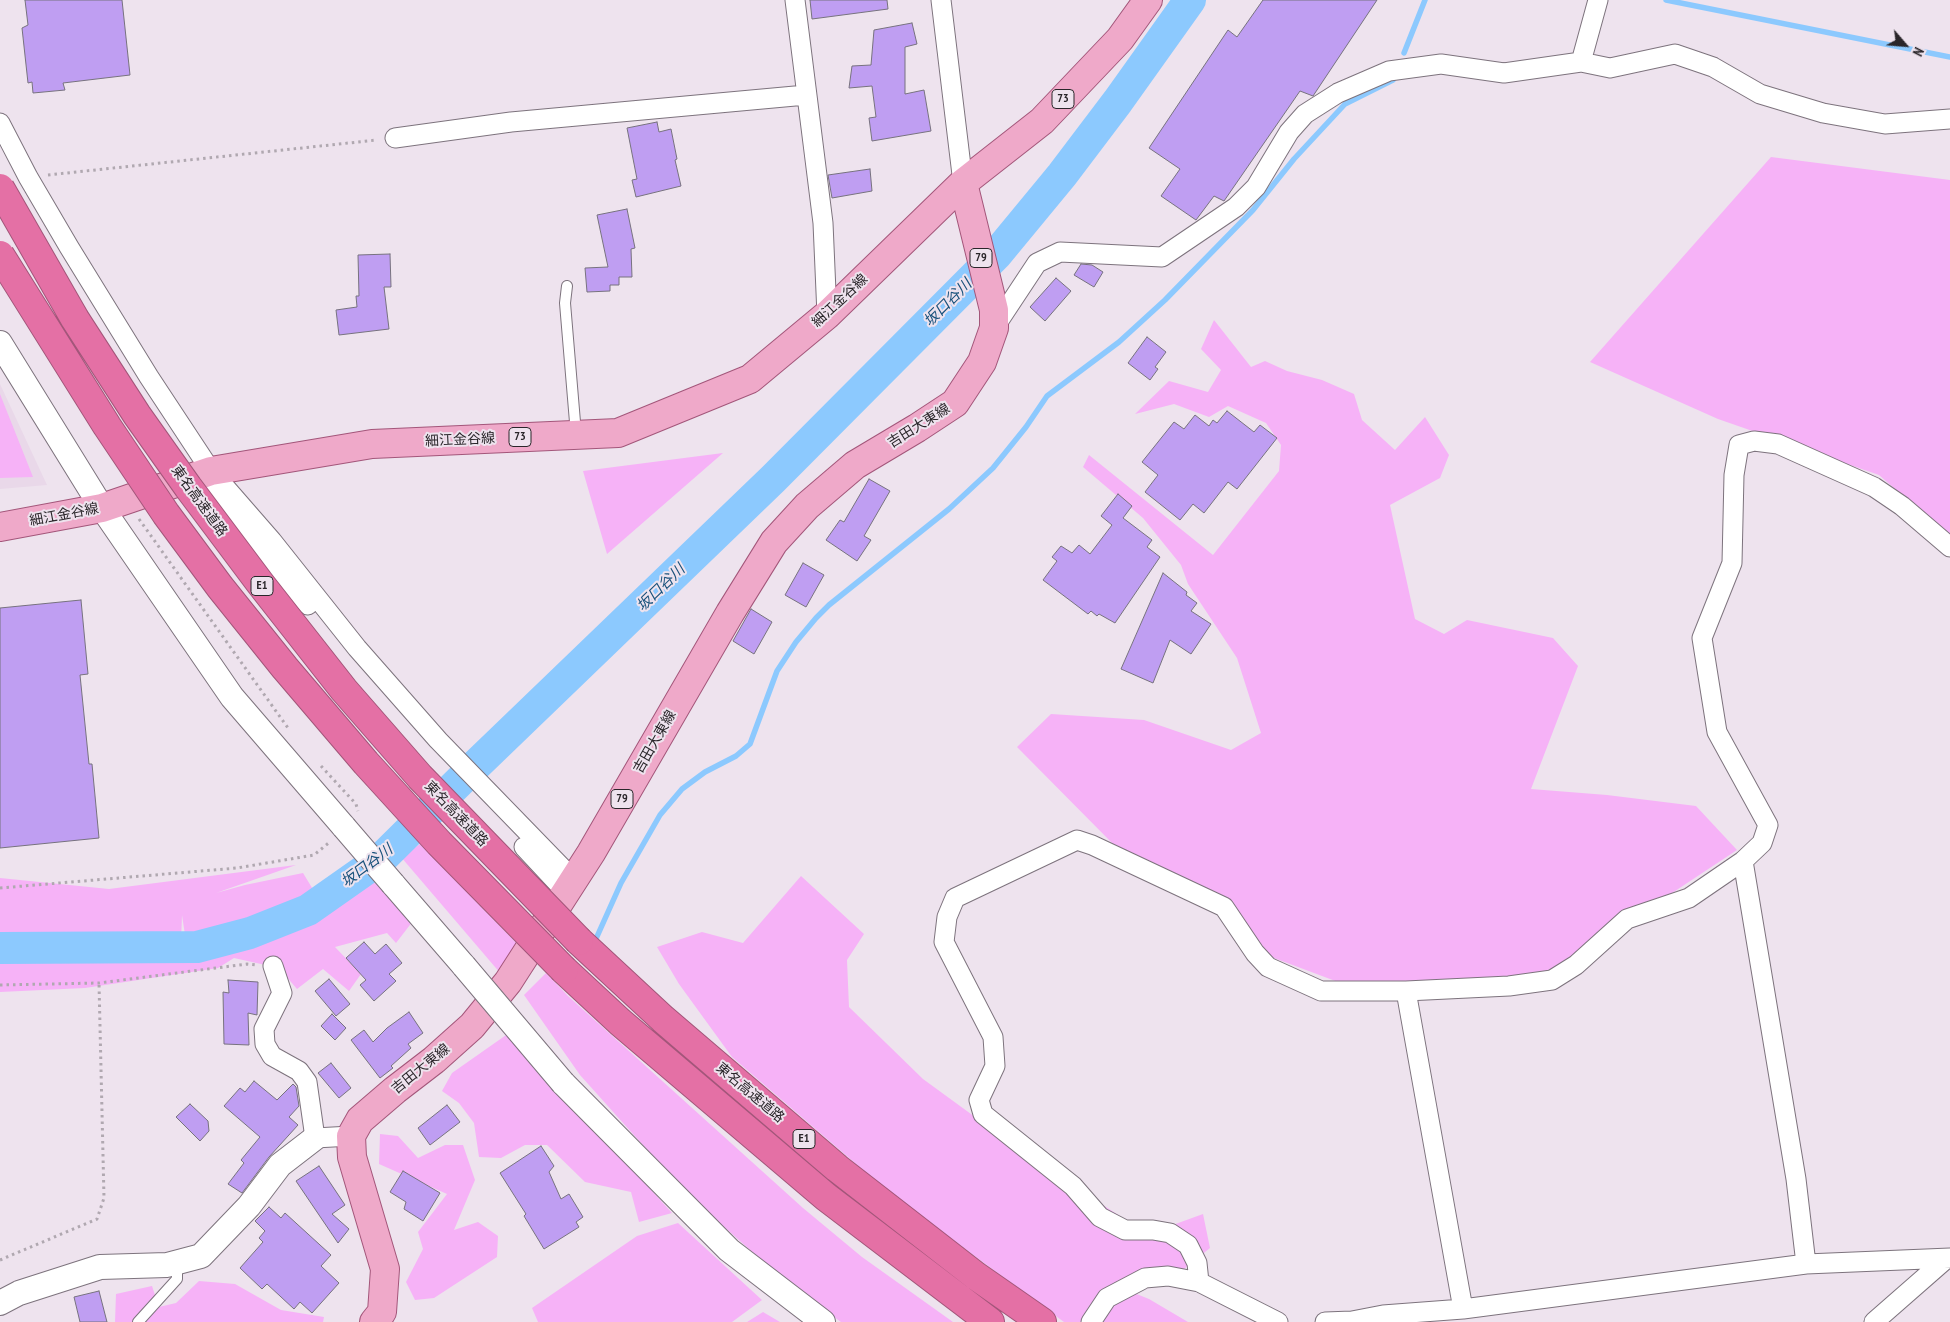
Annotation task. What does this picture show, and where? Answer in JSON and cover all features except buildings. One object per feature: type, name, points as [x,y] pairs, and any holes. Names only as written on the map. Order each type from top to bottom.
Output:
[{"type":"highway","name":"東名高速道路","points":[[0,188],[75,319],[137,415],[188,487],[344,690],[420,777],[579,941],[663,1019],[837,1168],[976,1276],[1042,1322]]},
{"type":"highway","name":"E1","points":[[0,255],[107,426],[166,514],[220,587],[285,668],[366,763],[440,843],[564,970],[620,1022],[826,1197],[990,1322]]},
{"type":"main road","name":"73","points":[[966,194],[1042,121],[1120,39],[1148,0]]},
{"type":"main road","name":"細江金谷線","points":[[0,527],[102,508],[203,473],[372,444],[618,433],[750,379],[966,194]]},
{"type":"main road","name":"79","points":[[966,194],[994,319]]},
{"type":"main road","name":"吉田大東線","points":[[351,1136],[360,1120],[434,1060],[472,1026],[508,982],[570,886],[730,613],[774,542],[807,506],[855,465],[955,403],[982,362],[994,319]]},
{"type":"main road","points":[[351,1136],[352,1157],[385,1269],[382,1312],[374,1322]]},
{"type":"street","points":[[795,0],[823,223],[827,315]]},
{"type":"street","points":[[941,0],[966,194]]},
{"type":"street","points":[[1582,62],[1598,0]]},
{"type":"street","points":[[994,319],[1037,263],[1060,252],[1162,257],[1227,212],[1256,187],[1289,132],[1305,114],[1338,93],[1389,71],[1441,64],[1504,73],[1582,62],[1610,68],[1675,54],[1713,67],[1760,94],[1823,113],[1884,124],[1950,119]]},
{"type":"street","points":[[396,138],[511,122],[806,95]]},
{"type":"street","points":[[0,123],[28,178],[149,377],[203,473],[272,540],[484,806],[570,886]]},
{"type":"street","points":[[0,343],[102,508],[232,696],[563,1083],[729,1250],[823,1322]]},
{"type":"street","points":[[1199,1282],[1197,1263],[1188,1244],[1170,1234],[1153,1230],[1125,1230],[1100,1217],[1072,1186],[983,1114],[979,1100],[995,1066],[993,1037],[944,942],[947,918],[955,898],[1077,840],[1092,845],[1224,907],[1255,953],[1268,966],[1322,991],[1406,991],[1509,986],[1552,980],[1576,964],[1627,919],[1689,898],[1743,861],[1762,843],[1768,825],[1716,732],[1702,638],[1732,563],[1734,474],[1739,445],[1754,441],[1778,444],[1874,487],[1902,506],[1950,547]]},
{"type":"street","points":[[436,746],[511,816],[570,886]]},
{"type":"street","points":[[1743,861],[1796,1179],[1806,1264]]},
{"type":"street","points":[[273,966],[282,993],[264,1029],[265,1044],[272,1056],[299,1071],[307,1082],[315,1138]]},
{"type":"street","points":[[1406,991],[1462,1309]]},
{"type":"street","points":[[0,1302],[19,1293],[100,1267],[167,1265],[201,1256],[249,1206],[280,1165],[315,1138],[351,1136]]},
{"type":"street","points":[[1325,1322],[1352,1321],[1383,1315],[1462,1309],[1806,1264],[1948,1259]]},
{"type":"street","points":[[1874,1322],[1948,1259]]},
{"type":"street","points":[[1091,1322],[1107,1298],[1145,1278],[1168,1276],[1199,1282],[1278,1322]]},
{"type":"lane","points":[[567,286],[565,303],[576,435]]},
{"type":"lane","points":[[138,1322],[176,1279],[177,1262]]},
{"type":"path","points":[[28,178],[396,138]]},
{"type":"path","points":[[0,888],[238,868]]},
{"type":"path","points":[[0,985],[98,983],[248,964],[273,966]]},
{"type":"path","points":[[0,1260],[97,1219],[104,1198],[98,983]]},
{"type":"shaded area","points":[[1771,157],[1950,180],[1950,537],[1879,475],[1718,419],[1590,362]]},
{"type":"shaded area","points":[[1214,320],[1251,367],[1265,361],[1287,371],[1322,380],[1354,394],[1362,420],[1395,450],[1425,417],[1449,455],[1440,478],[1390,505],[1415,619],[1444,634],[1467,620],[1553,638],[1578,666],[1531,789],[1607,795],[1696,806],[1737,850],[1574,958],[1514,992],[1452,999],[1362,991],[1266,955],[1201,886],[1115,846],[1017,747],[1051,714],[1144,720],[1231,750],[1261,733],[1237,658],[1188,584],[1181,565],[1143,518],[1083,467],[1089,455],[1213,555],[1279,471],[1281,445],[1266,423],[1228,406],[1209,417],[1174,404],[1135,414],[1169,381],[1208,392],[1221,370],[1201,349]]},
{"type":"shaded area","points":[[0,384],[47,485],[0,489]]},
{"type":"shaded area","points":[[0,394],[33,477],[0,478]]},
{"type":"shaded area","points":[[723,453],[607,554],[583,471]]},
{"type":"shaded area","points":[[420,844],[526,953],[501,974],[401,857]]},
{"type":"shaded area","points":[[296,865],[216,893],[303,873],[328,914],[360,881],[380,884],[413,921],[396,943],[387,933],[335,947],[361,974],[349,991],[323,969],[297,989],[279,968],[234,958],[218,968],[85,988],[0,992],[0,878],[109,889]],"holes":[[[182,915],[185,935],[203,949],[181,942]]]},
{"type":"shaded area","points":[[801,876],[864,934],[847,960],[849,1007],[923,1079],[1034,1160],[1129,1222],[1170,1226],[1203,1214],[1210,1248],[1184,1269],[1152,1278],[1124,1289],[1149,1299],[1188,1322],[1064,1322],[892,1195],[732,1057],[679,984],[657,947],[702,932],[743,943]]},
{"type":"shaded area","points":[[546,973],[568,996],[803,1208],[862,1257],[953,1322],[841,1322],[786,1282],[685,1192],[580,1075],[524,995]]},
{"type":"shaded area","points":[[509,1033],[672,1213],[639,1222],[631,1192],[585,1182],[547,1145],[525,1145],[501,1158],[479,1157],[474,1123],[459,1103],[442,1091],[452,1073]]},
{"type":"shaded area","points":[[380,1134],[398,1136],[418,1158],[445,1145],[463,1145],[475,1180],[454,1230],[478,1222],[498,1236],[497,1257],[434,1298],[415,1300],[406,1282],[423,1249],[418,1232],[447,1194],[379,1164]]},
{"type":"shaded area","points":[[678,1223],[762,1300],[732,1322],[538,1322],[532,1308],[637,1236]]},
{"type":"shaded area","points":[[199,1281],[235,1284],[281,1310],[324,1317],[323,1322],[115,1322],[116,1294],[152,1286],[159,1307],[176,1303]]},
{"type":"shaded area","points":[[763,1312],[780,1322],[747,1322]]},
{"type":"waterway","name":"坂口谷川","points":[[0,948],[197,947],[250,933],[308,910],[382,858],[773,479],[996,255],[1062,175],[1118,101],[1190,0]]},
{"type":"waterway","points":[[1404,53],[1425,0]]},
{"type":"waterway","points":[[1666,0],[1950,57]]},
{"type":"waterway","points":[[595,941],[621,883],[660,815],[682,789],[705,772],[736,756],[750,744],[777,671],[796,642],[816,618],[829,605],[949,509],[993,468],[1026,427],[1047,396],[1119,342],[1165,300],[1253,210],[1294,159],[1345,104],[1393,80]]}]
